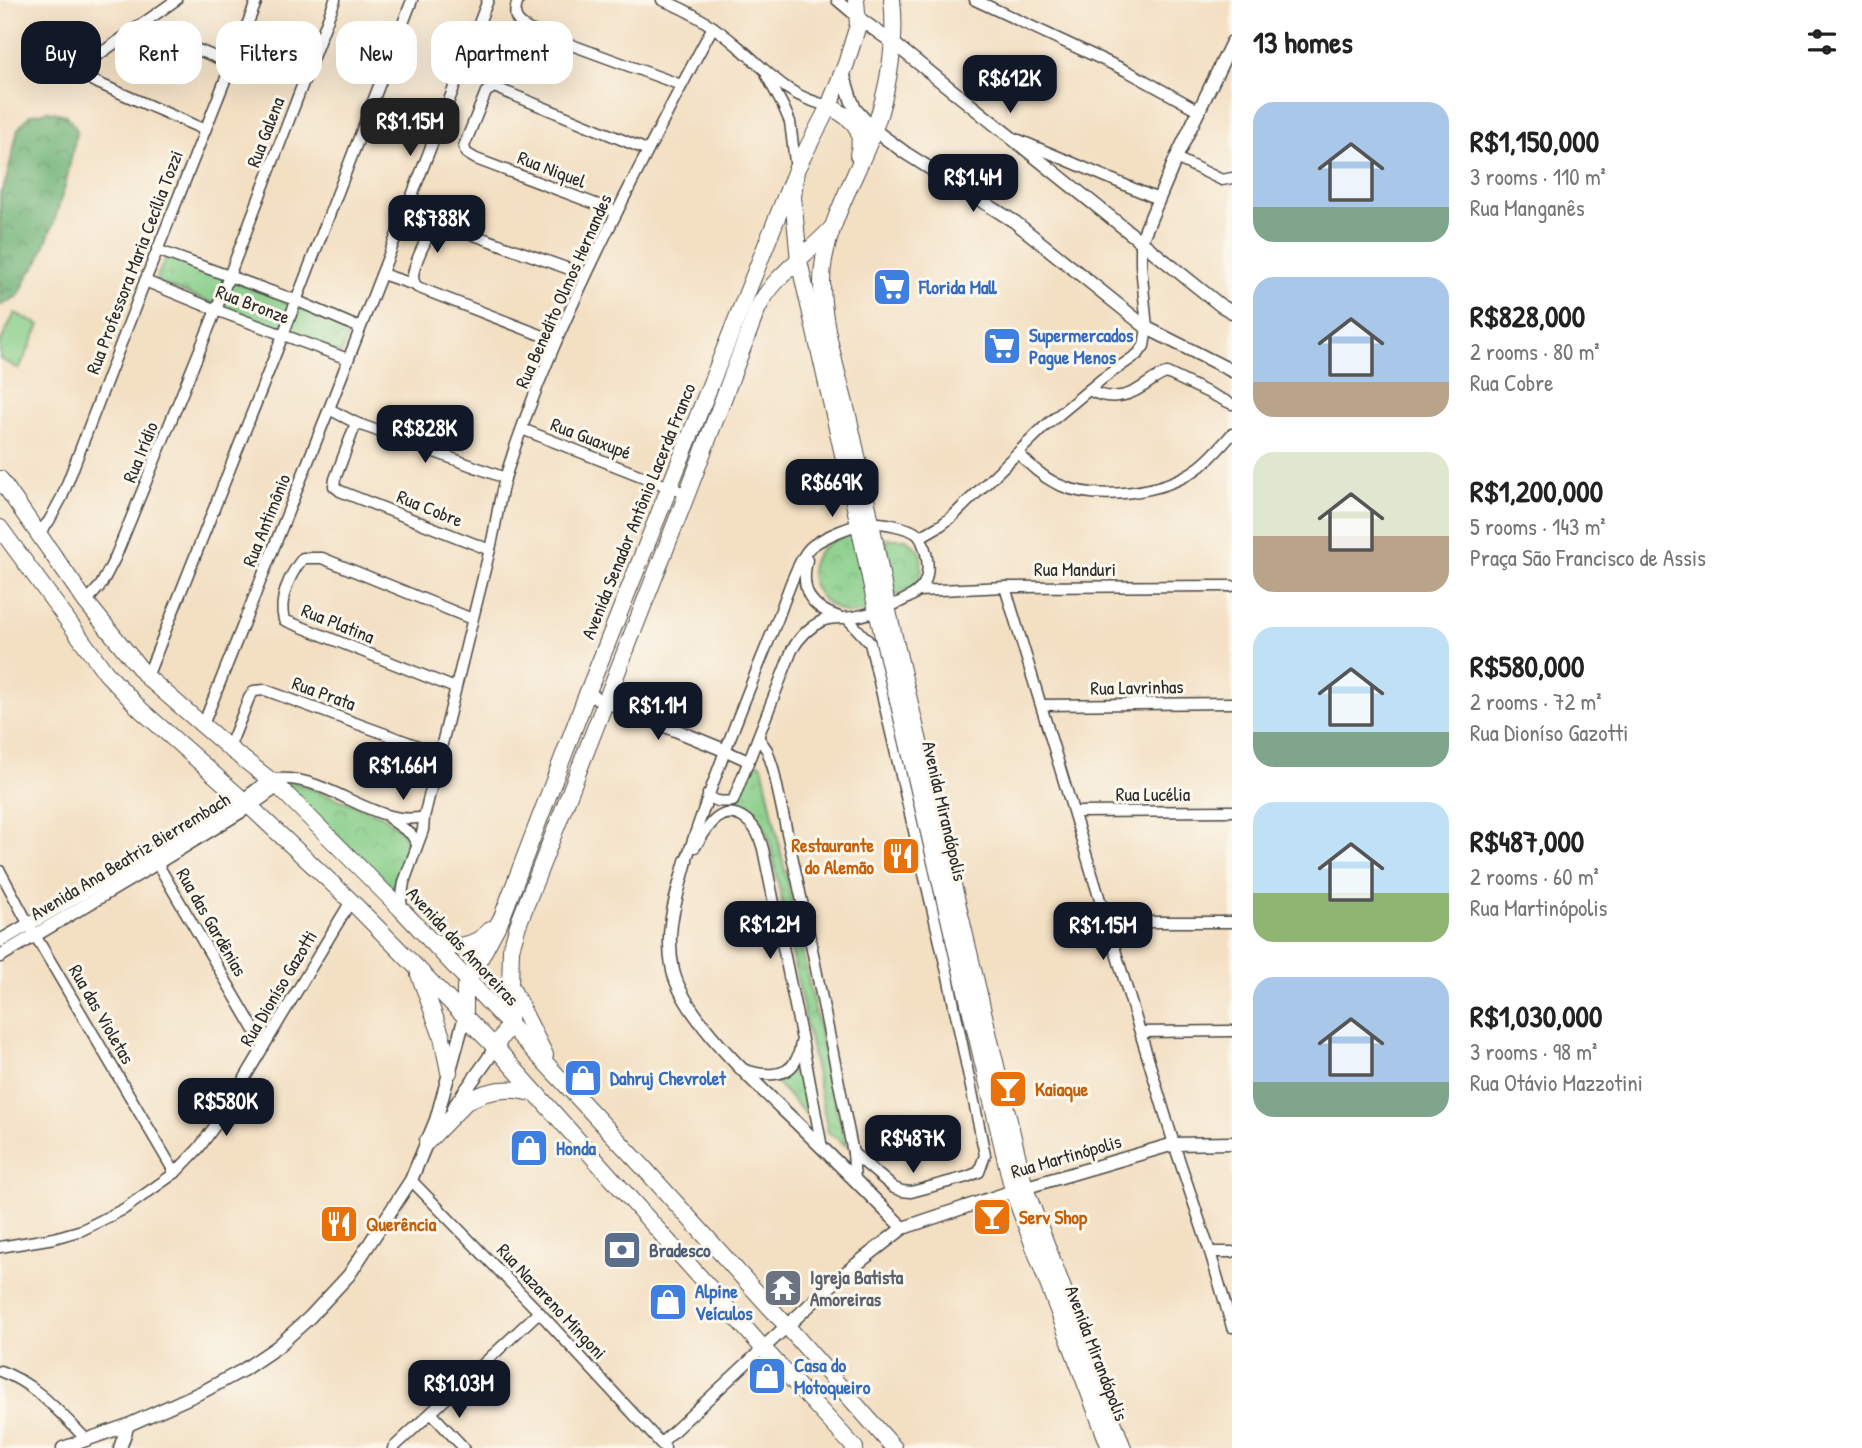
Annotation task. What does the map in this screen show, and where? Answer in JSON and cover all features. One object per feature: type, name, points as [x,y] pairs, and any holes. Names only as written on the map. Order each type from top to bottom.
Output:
[{"type":"main road","name":"Avenida Senador Antônio Lacerda Franco","points":[[468,982],[502,917],[587,694],[796,170],[830,106],[845,69],[855,38],[856,0]]},
{"type":"main road","points":[[833,226],[874,130],[889,69],[895,5]]},
{"type":"main road","points":[[830,106],[854,122],[860,135],[861,144],[854,175]]},
{"type":"main road","points":[[820,123],[848,117]]},
{"type":"main road","name":"Avenida Mirandópolis","points":[[796,170],[793,197],[799,261],[865,524]]},
{"type":"main road","points":[[793,197],[803,230],[814,240],[822,239]]},
{"type":"main road","name":"Avenida Senador Antônio Lacerda Franco","points":[[509,1025],[511,949],[518,925],[757,310],[773,285],[833,226]]},
{"type":"main road","name":"Avenida Mirandópolis","points":[[833,226],[824,259],[824,309],[882,609],[1019,1190],[1110,1448]]},
{"type":"main road","points":[[773,285],[806,289]]},
{"type":"main road","name":"Avenida das Amoreiras","points":[[0,479],[86,602],[147,677],[274,783],[400,908],[643,1167],[894,1448]]},
{"type":"main road","points":[[0,528],[106,673],[141,710],[351,901],[495,1047],[855,1448]]},
{"type":"main road","points":[[428,939],[449,946],[476,943],[502,917]]},
{"type":"main road","points":[[416,968],[439,1026],[449,1072]]},
{"type":"main road","points":[[465,1016],[465,987],[468,982]]},
{"type":"main road","points":[[511,985],[555,1075]]},
{"type":"main road","points":[[495,1047],[509,1025]]},
{"type":"main road","points":[[427,1142],[473,1098],[488,1092],[513,1089],[538,1095]]},
{"type":"main road","name":"Avenida Mirandópolis","points":[[1019,1190],[1123,1448]]},
{"type":"street","points":[[148,21],[176,0]]},
{"type":"street","name":"Rua Professora Maria Cecília Tozzi","points":[[249,21],[257,0]]},
{"type":"street","name":"Rua Galena","points":[[216,310],[335,0]]},
{"type":"street","points":[[147,677],[412,0]]},
{"type":"street","name":"Rua Antimônio","points":[[203,725],[488,0]]},
{"type":"street","points":[[518,0],[515,16],[518,24],[527,29],[681,85]]},
{"type":"street","points":[[662,0],[685,9],[713,27],[795,94],[830,106]]},
{"type":"street","points":[[837,0],[1232,312]]},
{"type":"street","points":[[975,0],[1129,72],[1198,110]]},
{"type":"street","name":"Rua Benedito Olmos Hernandes","points":[[400,908],[404,882],[423,830],[505,478],[522,429],[556,341],[586,275],[713,27]]},
{"type":"street","points":[[920,537],[953,516],[1044,427],[1138,354],[1144,346],[1147,328],[1141,242],[1176,158],[1232,42]]},
{"type":"street","points":[[115,44],[89,62],[86,72],[90,78],[205,130]]},
{"type":"street","points":[[845,69],[847,90],[855,109],[874,130],[1014,222],[1147,328],[1232,372]]},
{"type":"street","points":[[764,71],[789,122],[796,170]]},
{"type":"street","name":"Rua Professora Maria Cecília Tozzi","points":[[38,534],[49,522],[62,496],[224,84]]},
{"type":"street","name":"Rua Niquel","points":[[617,212],[476,159],[467,153],[464,146],[486,92],[494,87],[648,150]]},
{"type":"street","points":[[1012,137],[1158,199]]},
{"type":"street","points":[[1176,158],[1222,180],[1232,178]]},
{"type":"street","points":[[415,285],[414,272],[427,237],[434,225],[440,223],[586,275]]},
{"type":"street","points":[[157,250],[295,300],[360,328]]},
{"type":"street","points":[[382,274],[556,341]]},
{"type":"street","name":"Rua Bronze","points":[[145,281],[348,359]]},
{"type":"street","name":"Rua Irídio","points":[[86,602],[101,585],[115,558],[216,310]]},
{"type":"street","points":[[1089,390],[1101,396],[1119,396],[1139,389],[1161,374],[1167,373],[1232,404]]},
{"type":"street","points":[[329,409],[356,423],[505,478]]},
{"type":"street","name":"Rua Cobre","points":[[356,423],[334,486],[340,491],[490,550]]},
{"type":"street","name":"Rua Guaxupé","points":[[522,429],[687,494]]},
{"type":"street","points":[[1019,454],[1038,473],[1059,485],[1114,494],[1145,490],[1196,470],[1232,434]]},
{"type":"street","points":[[686,861],[713,822],[732,807],[798,640],[822,621],[882,609],[918,591],[924,583],[928,570],[927,556],[920,537],[910,530],[865,524],[817,543],[806,552],[708,794],[686,861],[671,916],[670,943],[673,970],[679,987],[704,1025],[741,1068],[903,1228]]},
{"type":"street","name":"Avenida Mirandópolis","points":[[817,543],[806,563],[809,596],[820,609],[844,618],[870,643],[948,976],[985,1155],[979,1172],[911,1192],[894,1188],[853,1153]]},
{"type":"street","name":"Rua Platina","points":[[455,688],[284,620],[281,604],[294,569],[303,558],[312,557],[321,558],[472,619]]},
{"type":"street","name":"Rua Manduri","points":[[918,591],[1005,587],[1232,586]]},
{"type":"street","points":[[1005,587],[1232,1327]]},
{"type":"street","name":"Rua Prata","points":[[229,748],[249,698],[254,691],[265,690],[440,754]]},
{"type":"street","points":[[587,694],[748,761]]},
{"type":"street","name":"Rua Lavrinhas","points":[[1042,705],[1232,703]]},
{"type":"street","points":[[758,737],[767,750],[773,768],[853,1153],[855,1180]]},
{"type":"street","points":[[274,783],[288,779],[306,783],[381,812],[402,818],[425,817]]},
{"type":"street","name":"Avenida Ana Beatriz Bierrembach","points":[[0,956],[32,930],[246,803],[274,783]]},
{"type":"street","points":[[708,794],[732,807],[758,832],[822,1148]]},
{"type":"street","name":"Rua Lucélia","points":[[1074,812],[1232,811]]},
{"type":"street","points":[[381,812],[401,825],[417,844]]},
{"type":"street","name":"Rua das Gardênias","points":[[154,858],[264,1046]]},
{"type":"street","name":"Rua das Violetas","points":[[0,871],[175,1173]]},
{"type":"street","name":"Rua Dioníso Gazotti","points":[[1,1246],[54,1238],[82,1230],[124,1209],[175,1173],[199,1149],[222,1116],[351,901]]},
{"type":"street","points":[[1107,922],[1232,922]]},
{"type":"street","name":"Avenida Ana Beatriz Bierrembach","points":[[0,941],[32,930]]},
{"type":"street","points":[[63,1448],[89,1444],[215,1385],[277,1347],[309,1318],[349,1275],[411,1180],[440,1107],[465,1016]]},
{"type":"street","points":[[1141,1032],[1232,1031]]},
{"type":"street","points":[[741,1068],[769,1075],[786,1070],[795,1062],[802,1040]]},
{"type":"street","points":[[427,1142],[495,1047]]},
{"type":"street","name":"Rua Martinópolis","points":[[663,1446],[786,1325],[839,1278],[903,1228],[1174,1144],[1232,1143]]},
{"type":"street","name":"Rua Nazareno Mingoni","points":[[411,1180],[539,1312],[663,1446]]},
{"type":"street","points":[[1210,1252],[1232,1252]]},
{"type":"street","points":[[393,1448],[539,1312]]},
{"type":"street","points":[[0,1371],[23,1382],[49,1403],[89,1444]]},
{"type":"street","points":[[431,1413],[464,1448]]},
{"type":"street","points":[[120,1448],[128,1425]]},
{"type":"green space","points":[[48,111],[66,115],[77,130],[66,182],[39,260],[19,295],[0,305],[0,194],[6,181],[18,129],[30,115]]},
{"type":"green space","points":[[167,255],[351,326],[341,354],[155,281]]},
{"type":"green space","points":[[15,313],[40,325],[19,369],[0,359],[0,343]]},
{"type":"green space","points":[[849,535],[855,538],[870,602],[867,611],[851,614],[826,602],[815,588],[811,571],[817,554],[823,547]]},
{"type":"green space","points":[[885,539],[906,539],[920,551],[922,568],[919,580],[910,589],[895,596]]},
{"type":"green space","points":[[753,762],[761,764],[763,769],[837,1112],[848,1147],[828,1132],[769,838],[760,819],[738,803],[737,798]]},
{"type":"green space","points":[[279,782],[295,783],[384,816],[404,834],[407,845],[393,889]]},
{"type":"green space","points":[[801,1060],[815,1124],[772,1078],[794,1072]]},
{"type":"place","name":"Florida Mall","points":[[892,287]]},
{"type":"place","name":"Supermercados Pague Menos","points":[[1002,346]]},
{"type":"place","name":"Restaurante do Alemão","points":[[901,856]]},
{"type":"place","name":"Dahruj Chevrolet","points":[[583,1078]]},
{"type":"place","name":"Kaiaque","points":[[1008,1089]]},
{"type":"place","name":"Honda","points":[[529,1148]]},
{"type":"place","name":"Serv Shop","points":[[992,1217]]},
{"type":"place","name":"Querência","points":[[339,1224]]},
{"type":"place","name":"Bradesco","points":[[622,1250]]},
{"type":"place","name":"Igreja Batista Amoreiras","points":[[783,1288]]},
{"type":"place","name":"Alpine Veículos","points":[[668,1302]]},
{"type":"place","name":"Casa do Motoqueiro","points":[[767,1376]]}]
